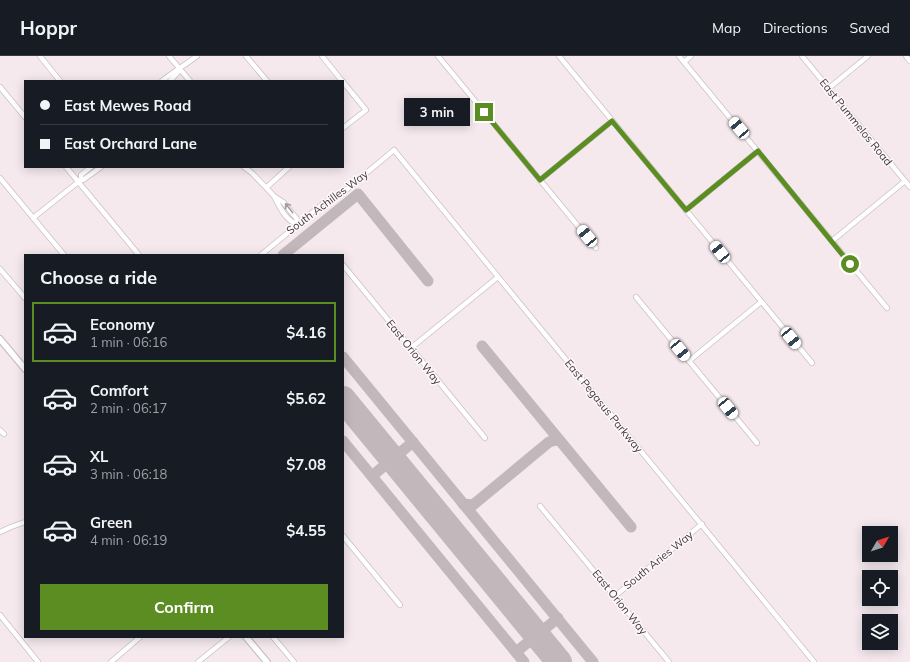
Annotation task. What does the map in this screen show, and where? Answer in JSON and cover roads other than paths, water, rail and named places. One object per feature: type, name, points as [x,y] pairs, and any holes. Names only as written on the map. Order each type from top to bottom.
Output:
[{"type":"street","points":[[40,56],[59,80]]},
{"type":"street","points":[[169,56],[189,80]]},
{"type":"street","points":[[163,80],[197,56]]},
{"type":"street","points":[[246,56],[266,80]]},
{"type":"street","points":[[322,56],[341,80]]},
{"type":"street","points":[[438,56],[596,248]]},
{"type":"street","points":[[559,56],[812,363]]},
{"type":"street","points":[[679,56],[886,308]]},
{"type":"street","points":[[684,62],[691,56]]},
{"type":"street","name":"East Pummelos Road","points":[[802,56],[910,187]]},
{"type":"street","points":[[829,88],[868,56]]},
{"type":"street","points":[[906,56],[910,61]]},
{"type":"street","points":[[171,80],[180,69]]},
{"type":"street","points":[[344,83],[366,110],[344,127]]},
{"type":"street","points":[[0,87],[24,116]]},
{"type":"street","points":[[540,180],[612,121]]},
{"type":"street","name":"South Achilles Way","points":[[262,254],[297,224],[325,202],[346,190],[394,150]]},
{"type":"street","name":"East Pegasus Parkway","points":[[394,150],[814,662]]},
{"type":"street","points":[[686,210],[758,151]]},
{"type":"street","points":[[67,168],[80,180],[138,254]]},
{"type":"street","points":[[33,218],[80,180],[84,180],[93,168]]},
{"type":"street","points":[[245,168],[267,187],[274,196],[283,202],[297,219],[297,224]]},
{"type":"street","points":[[267,187],[288,168]]},
{"type":"street","points":[[0,178],[63,254]]},
{"type":"street","points":[[832,241],[905,181]]},
{"type":"street","name":"East Orion Way","points":[[344,266],[485,438]]},
{"type":"street","points":[[0,268],[24,297]]},
{"type":"street","points":[[411,348],[498,277]]},
{"type":"street","points":[[636,297],[757,443]]},
{"type":"street","points":[[689,361],[761,302]]},
{"type":"street","points":[[0,339],[24,368]]},
{"type":"street","points":[[0,430],[4,434]]},
{"type":"street","name":"East Orion Way","points":[[540,506],[669,662]]},
{"type":"street","points":[[0,532],[24,522]]},
{"type":"street","name":"South Aries Way","points":[[614,596],[702,524]]},
{"type":"street","points":[[344,537],[400,605]]},
{"type":"street","points":[[0,615],[38,662]]},
{"type":"street","points":[[111,662],[139,638]]},
{"type":"street","points":[[198,662],[228,638]]},
{"type":"street","points":[[247,638],[267,662]]},
{"type":"street","points":[[274,638],[294,662]]}]
